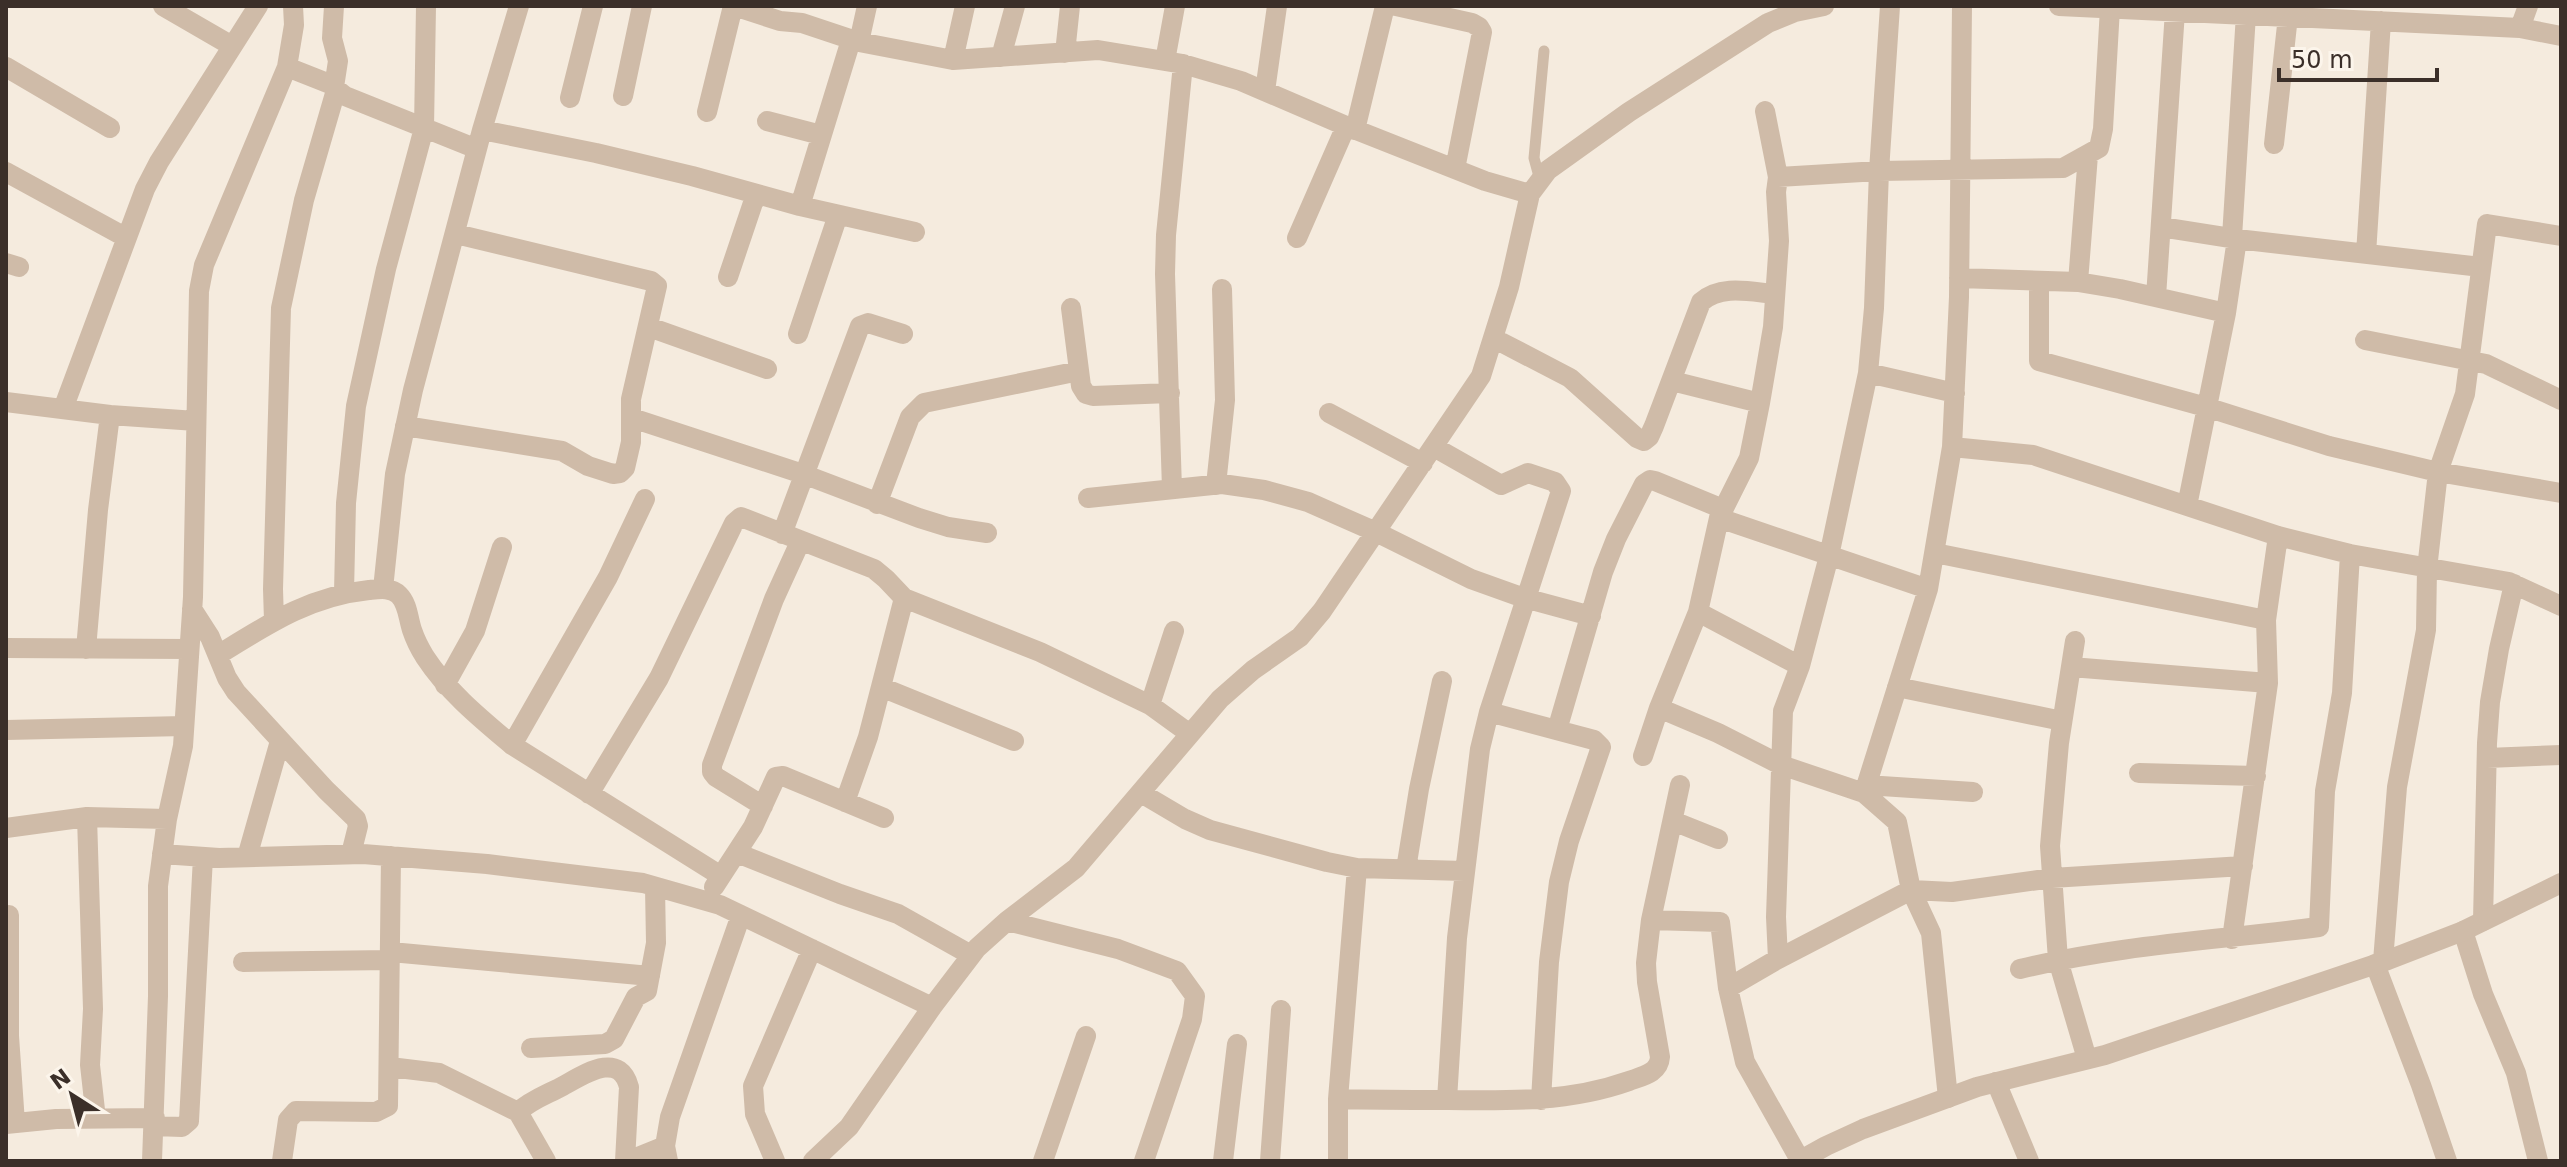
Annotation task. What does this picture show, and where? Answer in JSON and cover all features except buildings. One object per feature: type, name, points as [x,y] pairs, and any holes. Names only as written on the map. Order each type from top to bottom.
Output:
[{"type":"street","points":[[163,6],[232,46]]},
{"type":"street","points":[[63,409],[125,237],[159,162],[258,6]]},
{"type":"street","points":[[152,1161],[158,886],[167,819],[183,746],[192,609],[199,291],[204,265],[287,67],[294,25],[293,6]]},
{"type":"street","points":[[274,621],[281,308],[304,200],[335,89],[338,61],[332,40],[334,6]]},
{"type":"street","points":[[344,593],[346,503],[356,406],[386,269],[424,128],[426,6]]},
{"type":"street","points":[[383,589],[395,474],[405,426],[480,139],[519,6]]},
{"type":"street","points":[[570,98],[593,6]]},
{"type":"street","points":[[623,96],[642,6]]},
{"type":"street","points":[[707,112],[734,6],[780,21],[804,14],[855,41],[953,60],[1098,50],[1174,63],[1241,81],[1455,169],[1535,187]]},
{"type":"street","points":[[800,206],[821,135],[867,6]]},
{"type":"street","points":[[953,60],[965,6]]},
{"type":"street","points":[[1001,57],[1015,6]]},
{"type":"street","points":[[1065,53],[1070,6]]},
{"type":"street","points":[[1172,489],[1165,274],[1175,6]]},
{"type":"street","points":[[1265,91],[1277,6]]},
{"type":"street","points":[[1297,238],[1351,128],[1385,6]]},
{"type":"street","points":[[1396,6],[1471,14],[1479,27],[1482,40],[1455,169]]},
{"type":"street","points":[[813,1161],[849,1127],[971,955],[1007,921],[1076,868],[1220,699],[1253,670],[1300,637],[1322,611],[1481,376],[1509,287],[1535,187],[1548,170],[1629,112],[1768,23],[1800,9],[1824,6]]},
{"type":"street","points":[[1778,959],[1776,917],[1783,711],[1800,666],[1829,556],[1868,373],[1890,6]]},
{"type":"street","points":[[1865,789],[1928,589],[1952,447],[1962,169],[1962,6]]},
{"type":"street","points":[[2059,6],[2288,16],[2339,12],[2381,21],[2520,28],[2561,36]]},
{"type":"street","points":[[2520,28],[2528,6]]},
{"type":"street","points":[[1778,177],[1879,171],[2063,168],[2099,148],[2103,129],[2110,8]]},
{"type":"street","points":[[2156,297],[2175,11]]},
{"type":"street","points":[[2187,506],[2226,313],[2234,238],[2246,14]]},
{"type":"street","points":[[2274,144],[2288,16]]},
{"type":"street","points":[[2366,254],[2381,21]]},
{"type":"street","points":[[6,67],[110,128]]},
{"type":"street","points":[[287,67],[345,96],[424,128],[480,139],[596,153],[800,206],[915,232]]},
{"type":"street","points":[[1643,756],[1698,612],[1721,513],[1749,458],[1760,403],[1773,327],[1779,241],[1778,177],[1765,111]]},
{"type":"street","points":[[767,121],[821,135]]},
{"type":"street","points":[[2078,282],[2088,155]]},
{"type":"street","points":[[6,172],[125,237]]},
{"type":"street","points":[[728,277],[756,194]]},
{"type":"street","points":[[798,334],[838,215]]},
{"type":"street","points":[[2447,1161],[2379,963],[2397,787],[2426,630],[2427,569],[2438,472],[2465,394],[2487,224],[2561,236]]},
{"type":"street","points":[[2161,227],[2481,267]]},
{"type":"street","points":[[405,426],[562,451],[588,466],[616,475],[625,468],[631,442],[631,399],[658,289],[651,281],[456,234]]},
{"type":"street","points":[[1959,278],[2078,282],[2226,313]]},
{"type":"street","points":[[2039,281],[2039,361],[2206,407],[2329,446],[2438,472],[2561,493]]},
{"type":"street","points":[[1216,485],[1225,400],[1222,289]]},
{"type":"street","points":[[1493,338],[1570,378],[1641,440],[1649,437],[1696,312],[1707,296],[1727,290],[1775,294]]},
{"type":"street","points":[[1071,308],[1081,386],[1088,395],[1170,393]]},
{"type":"street","points":[[763,806],[716,777],[712,765],[774,599],[791,538],[803,474],[860,326],[868,323],[903,334]]},
{"type":"street","points":[[649,327],[767,369]]},
{"type":"street","points":[[2365,340],[2486,364],[2561,400]]},
{"type":"street","points":[[877,504],[910,417],[924,403],[1079,371]]},
{"type":"street","points":[[1868,373],[1955,393]]},
{"type":"street","points":[[1672,381],[1760,403]]},
{"type":"street","points":[[6,402],[110,415],[196,421]]},
{"type":"street","points":[[1329,413],[1501,485],[1528,473],[1555,482],[1560,488],[1560,497],[1524,598],[1480,749],[1457,938],[1447,1100]]},
{"type":"street","points":[[86,649],[110,415]]},
{"type":"street","points":[[632,418],[803,474],[877,504],[948,527],[987,533]]},
{"type":"street","points":[[1952,447],[2033,455],[2278,536],[2350,554],[2514,584],[2561,606]]},
{"type":"street","points":[[1557,730],[1603,572],[1647,481],[1655,481],[1721,513],[1829,556],[1928,589]]},
{"type":"street","points":[[1088,498],[1216,485],[1264,490],[1308,502],[1376,532],[1450,571],[1524,598],[1591,616]]},
{"type":"street","points":[[512,745],[601,590],[645,499]]},
{"type":"street","points":[[589,794],[659,678],[734,523],[741,517],[874,569],[904,598],[1040,652],[1150,705],[1190,734]]},
{"type":"street","points":[[2232,939],[2268,683],[2266,620],[2278,536]]},
{"type":"street","points":[[445,685],[475,631],[502,547]]},
{"type":"street","points":[[1935,553],[2266,620]]},
{"type":"street","points":[[2020,969],[2155,945],[2232,939],[2319,927],[2325,791],[2342,693],[2350,554]]},
{"type":"street","points":[[2483,921],[2490,702],[2514,584]]},
{"type":"street","points":[[218,655],[274,621],[317,600],[344,593],[383,589],[395,592],[403,601],[423,655],[445,685],[512,745],[721,876]]},
{"type":"street","points":[[845,802],[861,759],[904,598]]},
{"type":"street","points":[[192,609],[210,637],[236,692],[356,819],[358,826],[351,854]]},
{"type":"street","points":[[1698,612],[1800,666]]},
{"type":"street","points":[[1150,705],[1174,631]]},
{"type":"street","points":[[2075,641],[2062,721],[2050,846],[2058,960],[2087,1059]]},
{"type":"street","points":[[6,648],[188,649]]},
{"type":"street","points":[[2071,667],[2268,683]]},
{"type":"street","points":[[1406,869],[1442,681]]},
{"type":"street","points":[[881,687],[1014,741]]},
{"type":"street","points":[[1897,687],[2062,721]]},
{"type":"street","points":[[1659,708],[1781,765],[1865,789],[1973,792]]},
{"type":"street","points":[[1489,712],[1594,740],[1601,747],[1569,841],[1559,882],[1549,962],[1541,1100]]},
{"type":"street","points":[[6,730],[184,726]]},
{"type":"street","points":[[247,857],[280,741]]},
{"type":"street","points":[[2487,758],[2561,755]]},
{"type":"street","points":[[2139,773],[2256,776]]},
{"type":"street","points":[[707,901],[737,853],[774,780],[780,776],[884,818]]},
{"type":"street","points":[[1338,1099],[1541,1100],[1572,1097],[1610,1088],[1646,1075],[1657,1067],[1660,1057],[1646,963],[1651,920],[1680,785]]},
{"type":"street","points":[[1865,789],[1897,822],[1911,890],[1931,933],[1948,1098]]},
{"type":"street","points":[[1141,793],[1210,830],[1357,868],[1464,871]]},
{"type":"street","points":[[6,828],[87,817],[167,819]]},
{"type":"street","points":[[87,817],[93,1009],[90,1065],[96,1119]]},
{"type":"street","points":[[1673,821],[1718,839]]},
{"type":"street","points":[[737,853],[898,914],[971,955]]},
{"type":"street","points":[[162,854],[203,857],[391,856],[487,864],[655,887],[707,901],[741,915],[932,1007]]},
{"type":"street","points":[[282,1161],[291,1115],[302,1110],[376,1112],[385,1109],[390,1095],[391,856]]},
{"type":"street","points":[[9,915],[10,1124],[96,1119],[182,1127],[189,1121],[203,857]]},
{"type":"street","points":[[1728,988],[1911,890],[1952,892],[2052,878],[2243,866]]},
{"type":"street","points":[[1338,1161],[1338,1099],[1357,868]]},
{"type":"street","points":[[1651,920],[1720,922],[1728,988],[1745,1062],[1800,1161],[1830,1153],[1948,1098],[1996,1082],[2087,1059],[2379,963],[2463,931],[2561,883]]},
{"type":"street","points":[[531,1048],[612,1041],[635,998],[646,992],[656,943],[655,887]]},
{"type":"street","points":[[518,1112],[533,1100],[587,1072],[608,1068],[619,1070],[629,1087],[626,1161],[667,1154],[670,1117],[741,915]]},
{"type":"street","points":[[1007,921],[1118,949],[1177,971],[1195,996],[1192,1019],[1144,1161]]},
{"type":"street","points":[[2463,931],[2483,994],[2516,1073],[2538,1161]]},
{"type":"street","points":[[775,1161],[755,1114],[753,1086],[812,949]]},
{"type":"street","points":[[243,962],[390,956],[650,976]]},
{"type":"street","points":[[1270,1161],[1281,1010]]},
{"type":"street","points":[[1043,1161],[1086,1036]]},
{"type":"street","points":[[1223,1161],[1237,1044]]},
{"type":"street","points":[[390,1067],[439,1073],[518,1112],[546,1161]]},
{"type":"street","points":[[1996,1082],[2029,1161]]},
{"type":"lane","points":[[1535,187],[1534,158],[1544,51]]}]
